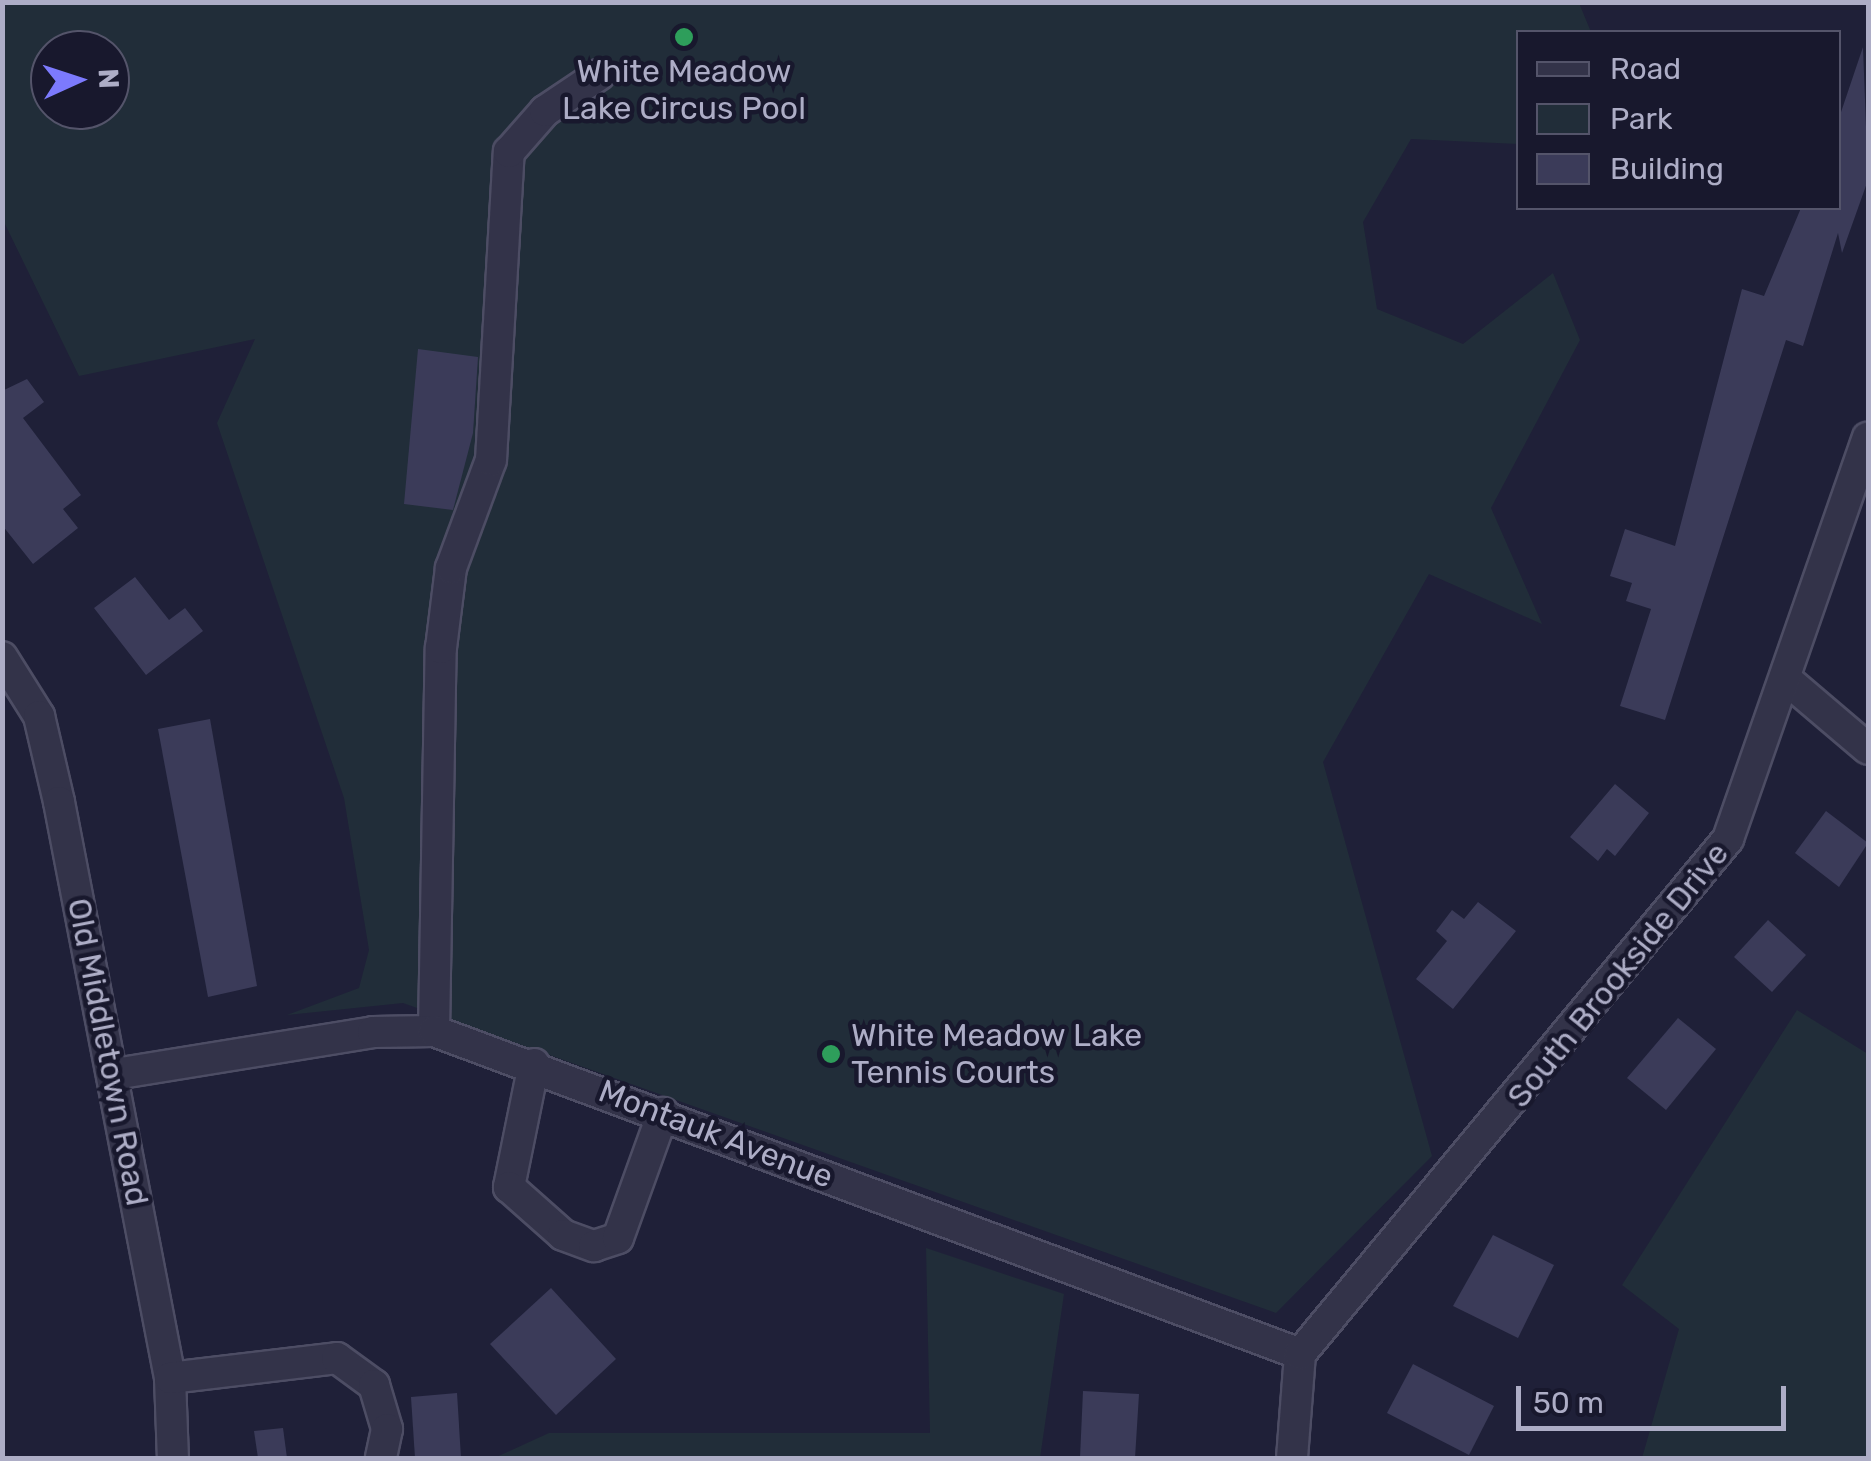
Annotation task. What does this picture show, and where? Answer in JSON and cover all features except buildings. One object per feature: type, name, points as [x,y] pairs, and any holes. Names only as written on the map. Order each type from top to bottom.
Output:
[{"type":"street","points":[[434,1031],[441,648],[451,568],[491,460],[509,152],[545,111],[600,74]]},
{"type":"street","name":"South Brookside Drive","points":[[1300,1354],[1692,893],[1728,838],[1787,680],[1868,438]]},
{"type":"street","name":"Old Middletown Road","points":[[2,657],[39,716],[114,1074],[170,1378],[173,1458]]},
{"type":"street","points":[[1787,680],[1868,749]]},
{"type":"street","name":"Montauk Avenue","points":[[114,1074],[373,1032],[434,1031],[534,1064],[1300,1354]]},
{"type":"street","points":[[534,1064],[510,1187],[564,1235],[594,1246],[618,1238],[662,1113]]},
{"type":"street","points":[[1292,1458],[1300,1354]]},
{"type":"street","points":[[170,1378],[338,1358],[374,1385],[387,1429],[382,1458]]},
{"type":"green space","points":[[3,3],[1579,3],[1590,30],[1516,30],[1516,144],[1411,139],[1363,222],[1377,309],[1463,344],[1553,273],[1580,340],[1491,508],[1542,624],[1429,574],[1323,762],[1432,1156],[1276,1313],[403,1003],[287,1015],[359,988],[369,950],[344,798],[217,423],[255,339],[79,376],[3,220]]},
{"type":"green space","points":[[1797,1010],[1868,1054],[1868,1458],[1642,1458],[1679,1329],[1622,1285]]},
{"type":"green space","points":[[926,1248],[1064,1294],[1040,1458],[494,1458],[549,1433],[930,1433]]},
{"type":"place","name":"White Meadow Lake Circus Pool","points":[[684,37]]},
{"type":"place","name":"White Meadow Lake Tennis Courts","points":[[831,1054]]}]
